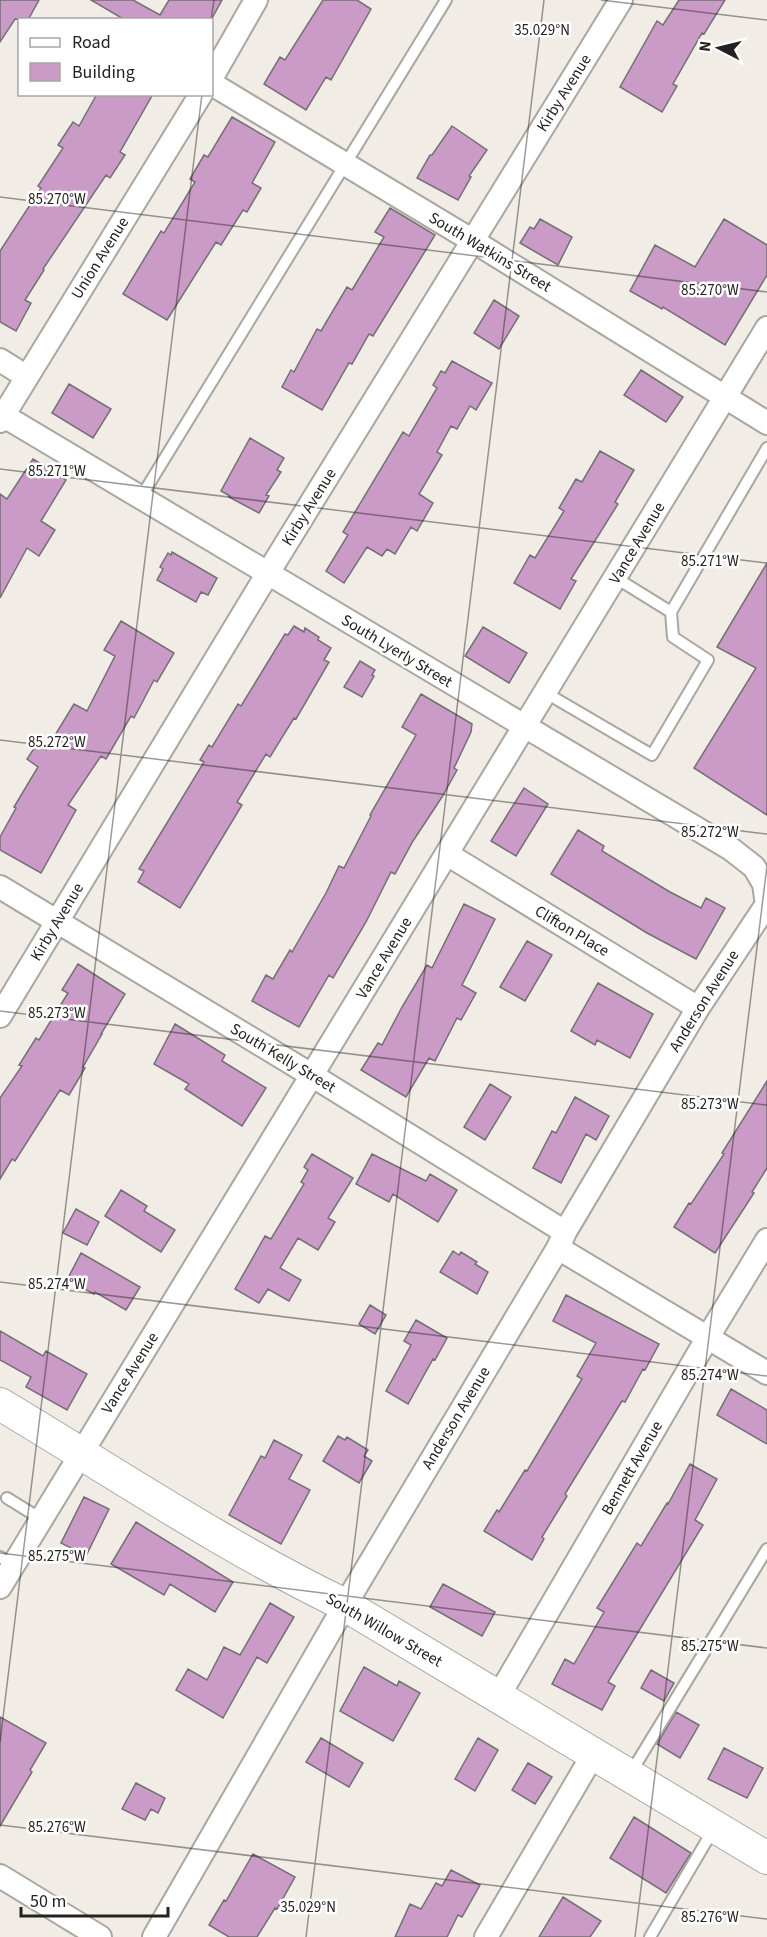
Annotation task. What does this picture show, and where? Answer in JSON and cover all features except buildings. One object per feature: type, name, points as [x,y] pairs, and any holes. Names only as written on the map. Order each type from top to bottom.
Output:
[{"type":"main road","name":"South Willow Street","points":[[0,1404],[236,1547],[297,1582],[345,1605],[715,1827],[764,1850]]},
{"type":"street","points":[[213,75],[256,0]]},
{"type":"street","name":"Kirby Avenue","points":[[0,1016],[268,573],[621,0]]},
{"type":"street","name":"South Watkins Street","points":[[213,85],[473,241],[767,423]]},
{"type":"street","name":"Union Avenue","points":[[2,419],[200,96]]},
{"type":"street","name":"Vance Avenue","points":[[0,1587],[7,1561],[41,1519],[767,328]]},
{"type":"street","points":[[0,360],[27,377]]},
{"type":"street","name":"South Lyerly Street","points":[[2,419],[141,497],[731,849],[754,867],[764,884],[767,905]]},
{"type":"street","name":"Clifton Place","points":[[447,854],[698,1008]]},
{"type":"street","name":"South Kelly Street","points":[[0,887],[313,1076],[708,1337],[767,1373]]},
{"type":"street","name":"Anderson Avenue","points":[[154,1937],[345,1605],[698,1008],[767,905]]},
{"type":"street","name":"Bennett Avenue","points":[[498,1696],[767,1240]]},
{"type":"street","points":[[486,1937],[594,1753]]},
{"type":"street","points":[[0,1876],[100,1937]]},
{"type":"lane","points":[[141,497],[446,0]]},
{"type":"lane","points":[[546,693],[652,755],[708,660],[673,637],[671,612],[767,448]]},
{"type":"lane","points":[[616,578],[671,612]]},
{"type":"lane","points":[[7,1498],[41,1519]]},
{"type":"lane","points":[[630,1775],[767,1549]]},
{"type":"lane","points":[[650,1937],[715,1827]]}]
